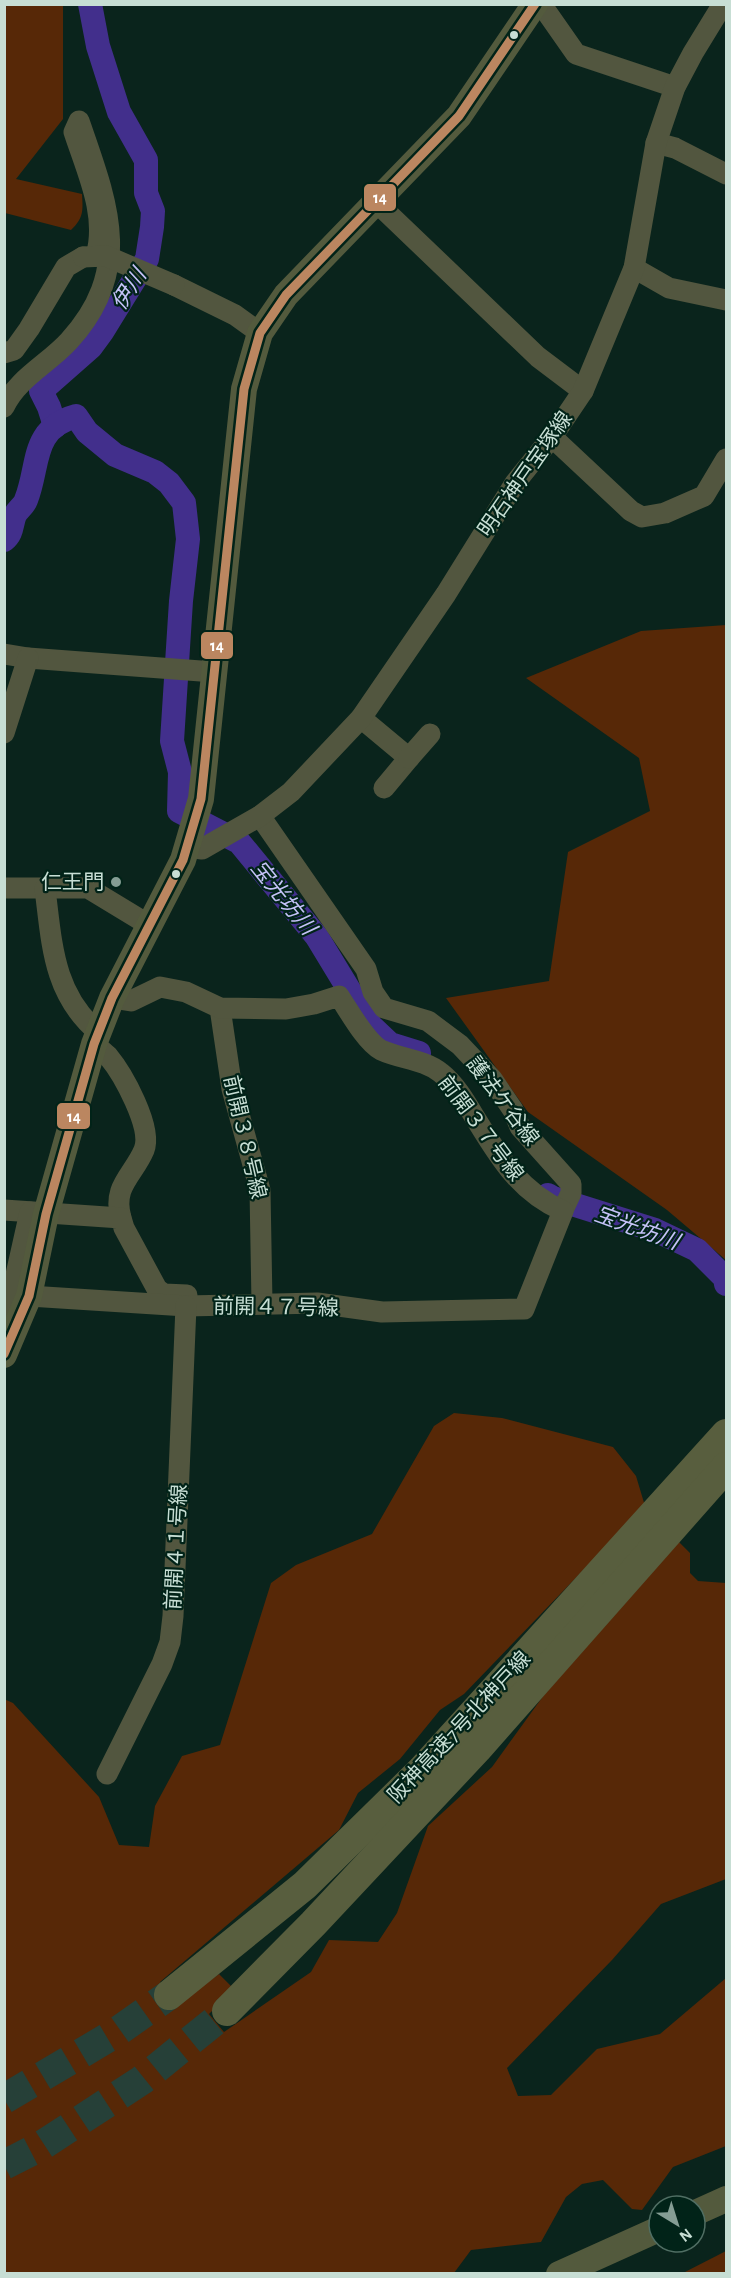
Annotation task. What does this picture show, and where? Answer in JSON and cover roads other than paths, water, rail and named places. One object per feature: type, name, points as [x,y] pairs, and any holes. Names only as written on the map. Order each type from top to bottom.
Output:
[{"type":"highway","name":"阪神高速7号北神戸線","points":[[227,2011],[313,1924],[477,1749],[726,1434]]},
{"type":"highway","name":"阪神高速7号北神戸線","points":[[169,1995],[269,1916],[328,1863],[726,1467]]},
{"type":"main road","points":[[4,1355],[29,1296],[38,1213],[96,1038],[112,998],[149,925],[192,830],[201,799],[207,672],[244,389],[260,333],[285,294],[459,116],[535,4]]},
{"type":"main road","points":[[707,2208],[726,2199]]},
{"type":"main road","points":[[559,2274],[647,2234]]},
{"type":"street","points":[[541,4],[576,54],[675,87]]},
{"type":"street","name":"明石神戸宝塚線","points":[[192,830],[202,849],[260,816],[291,792],[361,718],[446,594],[515,483],[552,437],[583,391],[634,268],[656,143],[675,87],[723,4]]},
{"type":"street","points":[[4,407],[31,374],[68,342],[86,321],[99,298],[110,247],[110,224],[99,181],[79,121],[74,132],[99,217],[101,240],[89,257]]},
{"type":"street","points":[[656,143],[675,148],[726,174]]},
{"type":"street","points":[[375,201],[538,357],[583,391]]},
{"type":"street","points":[[4,353],[14,350],[66,267],[89,257],[106,256],[174,285],[235,315],[260,333]]},
{"type":"street","points":[[634,268],[669,288],[726,300]]},
{"type":"street","points":[[552,437],[631,511],[642,518],[665,513],[704,496],[726,459]]},
{"type":"street","points":[[4,654],[28,658],[207,672]]},
{"type":"street","points":[[4,733],[28,658]]},
{"type":"street","points":[[361,718],[409,758]]},
{"type":"street","points":[[384,788],[430,734]]},
{"type":"street","name":"護法ケ谷線","points":[[260,816],[366,969],[373,992],[384,1008],[428,1022],[460,1045],[492,1079],[513,1110],[520,1127],[571,1184],[567,1201]]},
{"type":"street","points":[[4,888],[88,888],[149,925]]},
{"type":"street","points":[[45,889],[60,981],[70,1000],[125,1082],[143,1120],[146,1135],[145,1148],[126,1178],[118,1196],[124,1228],[158,1289],[164,1294],[195,1295],[194,1306]]},
{"type":"street","name":"前開３７号線","points":[[112,998],[130,1001],[160,987],[186,992],[220,1008],[286,1009],[314,1004],[339,996],[363,1031],[379,1048],[418,1061],[440,1072],[461,1094],[507,1169],[548,1204],[562,1211],[524,1309]]},
{"type":"street","name":"前開３８号線","points":[[220,1008],[232,1089],[260,1190],[262,1303]]},
{"type":"street","points":[[4,1210],[121,1218]]},
{"type":"street","points":[[4,1308],[38,1213]]},
{"type":"street","name":"前開４７号線","points":[[29,1296],[194,1306],[317,1303],[382,1312],[524,1309]]},
{"type":"street","name":"前開４１号線","points":[[107,1774],[162,1664],[170,1642],[174,1616],[194,1306]]},
{"type":"waterway","name":"伊川","points":[[55,426],[41,391],[91,347],[102,332],[147,259],[152,227],[153,211],[146,193],[146,160],[119,112],[98,46],[90,4]]},
{"type":"waterway","name":"宝光坊川","points":[[4,540],[10,531],[15,515],[26,500],[44,439],[61,422],[76,416],[87,432],[115,455],[155,472],[169,483],[184,503],[188,539],[181,601],[172,741],[180,772],[179,811],[239,842],[317,937],[371,1026],[390,1044],[419,1053]]},
{"type":"waterway","name":"宝光坊川","points":[[548,1195],[655,1230],[697,1250],[725,1278],[726,1284]]},
{"type":"tunnel","points":[[4,2099],[114,2034],[169,1995]]},
{"type":"tunnel","points":[[4,2165],[41,2146],[142,2080],[227,2011]]},
{"type":"place","name":"仁王門","points":[[116,882]]}]
